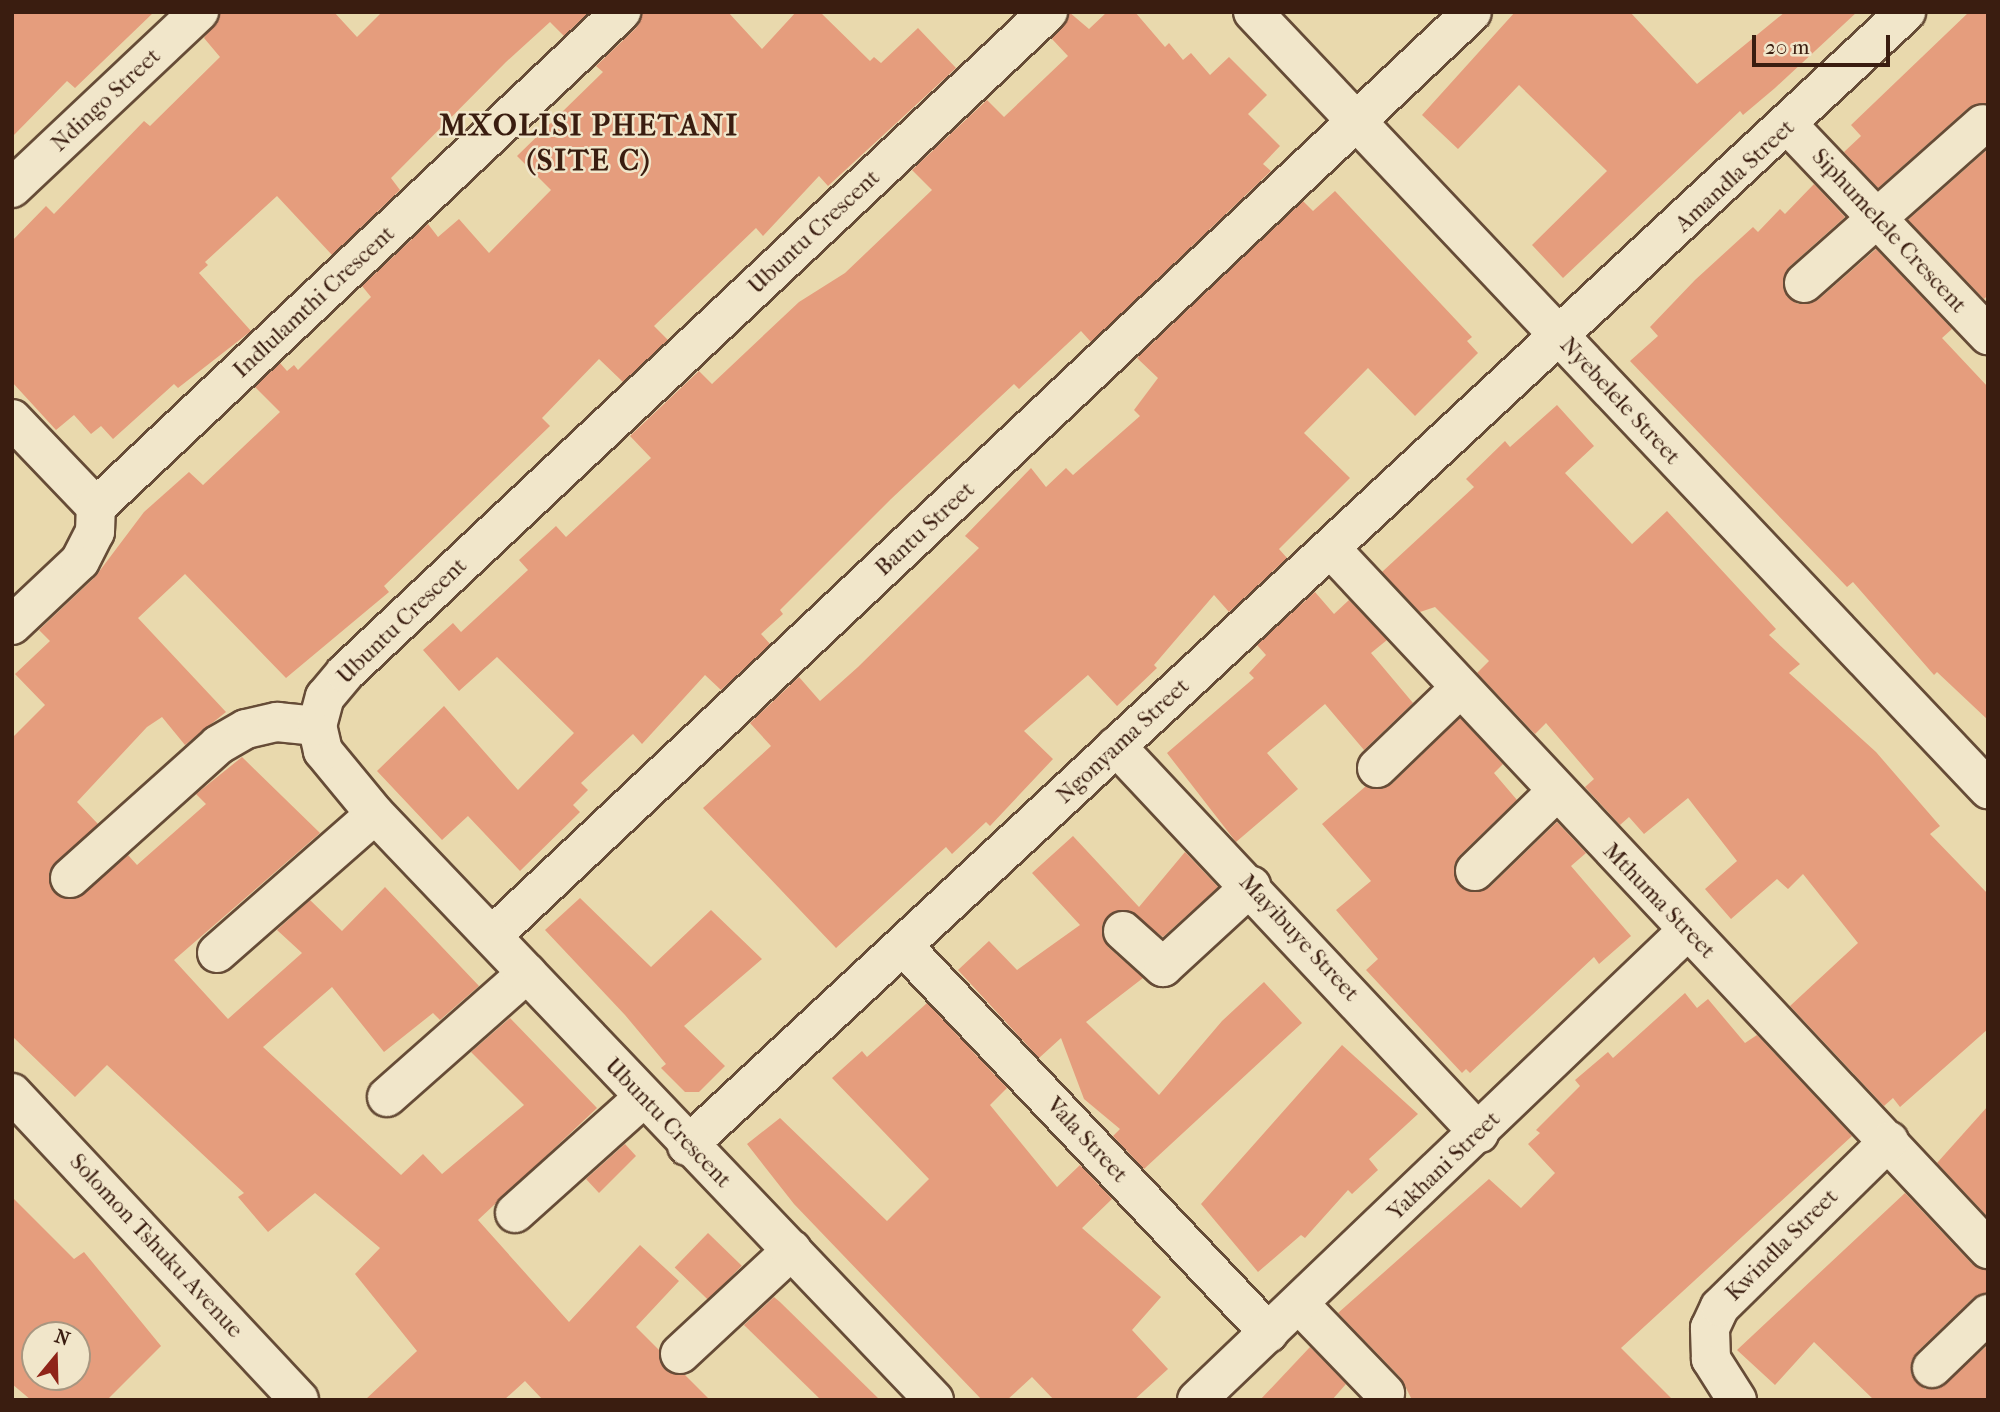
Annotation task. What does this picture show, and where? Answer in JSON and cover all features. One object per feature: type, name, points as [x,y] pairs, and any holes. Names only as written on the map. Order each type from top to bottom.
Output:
[{"type":"street","name":"Ndingo Street","points":[[12,188],[200,12]]},
{"type":"street","name":"Indlulamthi Crescent","points":[[96,507],[621,12]]},
{"type":"street","name":"Ubuntu Crescent","points":[[921,1395],[792,1251],[687,1146],[493,935],[375,814],[323,751],[317,726],[325,697],[345,673],[1048,12]]},
{"type":"street","name":"Nyebelele Street","points":[[1253,12],[1988,789]]},
{"type":"street","name":"Bantu Street","points":[[493,935],[1472,12]]},
{"type":"street","name":"Amandla Street","points":[[1561,338],[1789,126],[1906,12]]},
{"type":"street","points":[[1804,283],[1983,124]]},
{"type":"street","name":"Siphumelele Crescent","points":[[1789,126],[1988,335]]},
{"type":"street","name":"Ngonyama Street","points":[[687,1146],[904,947],[1116,746],[1561,338]]},
{"type":"street","points":[[12,419],[96,507],[90,547],[80,561],[12,625]]},
{"type":"street","name":"Mthuma Street","points":[[1332,550],[1555,793],[1889,1141],[1988,1249]]},
{"type":"street","points":[[1377,768],[1459,689]]},
{"type":"street","points":[[70,878],[218,745],[246,729],[277,723],[317,726]]},
{"type":"street","name":"Mayibuye Street","points":[[1116,746],[1251,886],[1479,1132]]},
{"type":"street","points":[[1475,870],[1555,793]]},
{"type":"street","points":[[217,953],[375,814]]},
{"type":"street","points":[[1123,931],[1163,967],[1251,886]]},
{"type":"street","name":"Yakhani Street","points":[[1198,1400],[1687,931]]},
{"type":"street","name":"Vala Street","points":[[904,947],[1269,1333]]},
{"type":"street","points":[[387,1097],[527,973]]},
{"type":"street","name":"Solomon Tshuku Avenue","points":[[12,1093],[299,1400]]},
{"type":"street","points":[[515,1213],[643,1098]]},
{"type":"street","name":"Kwindla Street","points":[[1737,1400],[1711,1359],[1710,1328],[1720,1307],[1889,1141]]},
{"type":"street","points":[[680,1354],[792,1251]]},
{"type":"street","points":[[1299,1304],[1385,1393]]},
{"type":"street","points":[[1932,1368],[1988,1314]]},
{"type":"building","points":[[12,12],[154,12],[75,88],[67,81],[12,137]]},
{"type":"building","points":[[220,12],[334,12],[357,37],[382,12],[589,12],[564,36],[550,22],[506,62],[391,178],[400,190],[332,255],[277,196],[205,262],[208,265],[199,273],[251,331],[178,388],[174,384],[113,439],[101,426],[91,434],[74,415],[56,430],[12,382],[12,241],[46,206],[54,214],[144,121],[150,126],[220,57],[204,38]]},
{"type":"building","points":[[642,12],[728,12],[762,49],[796,12],[820,12],[870,61],[874,57],[881,63],[918,28],[956,68],[828,186],[819,176],[763,236],[756,228],[654,326],[668,340],[623,382],[599,359],[542,418],[550,426],[384,586],[389,592],[286,678],[185,574],[138,618],[226,712],[185,745],[162,717],[147,727],[77,802],[98,824],[49,872],[53,892],[74,899],[128,855],[137,865],[206,804],[196,794],[242,757],[320,833],[174,960],[228,1019],[302,953],[277,930],[310,900],[342,931],[385,887],[479,986],[440,1020],[433,1013],[384,1052],[332,987],[263,1047],[401,1175],[423,1154],[442,1174],[524,1105],[471,1052],[510,1018],[597,1108],[478,1220],[569,1322],[640,1245],[679,1281],[636,1327],[659,1350],[664,1369],[685,1375],[710,1400],[542,1399],[525,1381],[504,1400],[365,1400],[417,1351],[355,1274],[380,1248],[315,1193],[268,1232],[238,1197],[244,1193],[107,1065],[75,1097],[12,1036],[12,738],[45,705],[15,674],[50,641],[39,630],[95,577],[144,512],[189,472],[203,485],[280,412],[255,387],[280,363],[287,371],[294,365],[298,370],[371,297],[362,286],[428,224],[438,237],[459,219],[489,253],[551,190],[517,156],[603,72],[596,66],[636,28]]},
{"type":"building","points":[[1069,12],[1089,29],[1107,12],[1135,12],[1165,47],[1169,43],[1183,60],[1191,53],[1210,75],[1229,57],[1267,95],[1248,114],[1280,146],[1263,164],[1271,171],[1091,342],[1081,331],[1019,389],[1014,384],[891,499],[780,610],[783,614],[761,634],[770,644],[721,690],[705,675],[642,744],[633,734],[581,783],[588,790],[573,805],[580,812],[520,871],[468,816],[442,840],[377,771],[444,706],[518,790],[574,733],[497,657],[459,691],[423,650],[453,623],[461,632],[528,570],[519,560],[556,526],[566,537],[651,458],[630,436],[699,371],[712,384],[799,302],[845,273],[932,190],[912,170],[987,100],[1004,117],[1068,56],[1052,39]]},
{"type":"building","points":[[1515,12],[1630,12],[1697,84],[1785,12],[1857,12],[1775,88],[1743,115],[1740,111],[1563,278],[1532,245],[1607,171],[1519,85],[1458,149],[1422,115]]},
{"type":"building","points":[[1969,12],[1988,12],[1988,103],[1968,108],[1878,188],[1844,152],[1861,136],[1851,125]]},
{"type":"building","points":[[1988,149],[1988,295],[1984,299],[1908,220]]},
{"type":"building","points":[[1814,184],[1845,217],[1789,267],[1783,287],[1787,297],[1798,304],[1818,300],[1876,249],[1952,329],[1942,338],[1988,387],[1988,720],[1937,672],[1934,675],[1853,582],[1847,587],[1630,361],[1658,336],[1650,327],[1695,280],[1753,227],[1758,232],[1780,209],[1785,214]]},
{"type":"building","points":[[1335,191],[1472,337],[1467,341],[1478,353],[1415,416],[1368,368],[1304,433],[1350,478],[1279,549],[1287,558],[1229,612],[1214,595],[1154,665],[1157,668],[1117,706],[1088,675],[1024,731],[1053,759],[990,826],[986,822],[952,854],[946,847],[836,948],[703,808],[771,746],[750,723],[799,677],[820,701],[858,667],[979,548],[965,536],[1031,468],[1046,487],[1066,468],[1073,475],[1140,416],[1134,410],[1158,378],[1137,358],[1303,201],[1313,211]]},
{"type":"building","points":[[1557,405],[1594,446],[1565,473],[1632,544],[1667,511],[1776,629],[1769,635],[1800,664],[1789,673],[1876,752],[1940,826],[1930,834],[1988,894],[1988,1029],[1900,1107],[1893,1098],[1884,1106],[1790,1006],[1858,943],[1803,874],[1788,889],[1777,879],[1731,919],[1705,889],[1737,861],[1688,798],[1644,834],[1629,817],[1620,825],[1585,787],[1594,779],[1546,723],[1535,734],[1477,673],[1489,661],[1435,607],[1420,612],[1382,572],[1474,487],[1466,479],[1505,441],[1510,447]]},
{"type":"building","points":[[1315,592],[1334,614],[1349,600],[1387,640],[1371,653],[1413,703],[1364,750],[1325,704],[1267,753],[1298,789],[1236,842],[1167,753],[1254,678],[1249,673],[1266,655],[1257,645]]},
{"type":"building","points":[[1460,718],[1503,764],[1494,773],[1517,800],[1459,856],[1454,866],[1459,886],[1470,892],[1490,887],[1557,822],[1586,853],[1571,866],[1631,936],[1599,964],[1594,957],[1470,1073],[1466,1069],[1462,1073],[1366,970],[1378,959],[1336,910],[1371,881],[1322,824],[1366,786],[1382,789],[1392,784]]},
{"type":"building","points":[[1073,836],[1139,907],[1185,852],[1218,887],[1163,937],[1127,910],[1107,916],[1102,926],[1108,947],[1143,978],[1086,1022],[1159,1095],[1222,1021],[1264,982],[1302,1023],[1144,1169],[1113,1136],[1120,1129],[1084,1099],[1061,1038],[1039,1058],[958,970],[989,941],[1017,970],[1080,925],[1032,873]]},
{"type":"building","points":[[580,898],[651,967],[711,910],[762,959],[684,1026],[725,1066],[699,1092],[685,1092],[661,1068],[666,1064],[625,1015],[545,930]]},
{"type":"building","points":[[1685,993],[1697,1008],[1708,999],[1745,1043],[1757,1035],[1852,1136],[1621,1348],[1673,1400],[1412,1400],[1401,1378],[1338,1313],[1489,1179],[1521,1208],[1555,1173],[1528,1144],[1540,1133],[1536,1130],[1580,1086],[1575,1080],[1608,1052],[1613,1058]]},
{"type":"building","points":[[927,1003],[1007,1088],[990,1105],[1057,1187],[1080,1165],[1112,1199],[1082,1228],[1161,1297],[1132,1330],[1168,1369],[1134,1400],[1054,1400],[1032,1377],[1007,1400],[982,1400],[794,1204],[747,1144],[780,1118],[887,1221],[929,1179],[832,1078],[862,1051],[867,1057]]},
{"type":"building","points":[[1342,1045],[1418,1114],[1369,1159],[1378,1170],[1352,1194],[1348,1190],[1305,1238],[1301,1235],[1258,1272],[1201,1204]]},
{"type":"building","points":[[1988,1106],[1988,1217],[1937,1163]]},
{"type":"building","points":[[625,1144],[636,1156],[599,1193],[586,1179]]},
{"type":"building","points":[[1905,1193],[1972,1264],[1988,1270],[1988,1293],[1973,1298],[1917,1352],[1911,1374],[1925,1389],[1938,1389],[1988,1345],[1988,1400],[1874,1400],[1814,1342],[1775,1385],[1737,1350]]},
{"type":"building","points":[[12,1197],[74,1259],[84,1252],[161,1346],[107,1400],[31,1400],[12,1384]]},
{"type":"building","points":[[708,1233],[742,1266],[708,1300],[675,1268]]},
{"type":"building","points":[[774,1297],[880,1400],[821,1400],[744,1325]]},
{"type":"building","points":[[1310,1347],[1346,1384],[1332,1400],[1260,1400]]},
{"type":"district","name":"MXOLISI PHETANI (SITE C)","points":[[589,143]]}]
